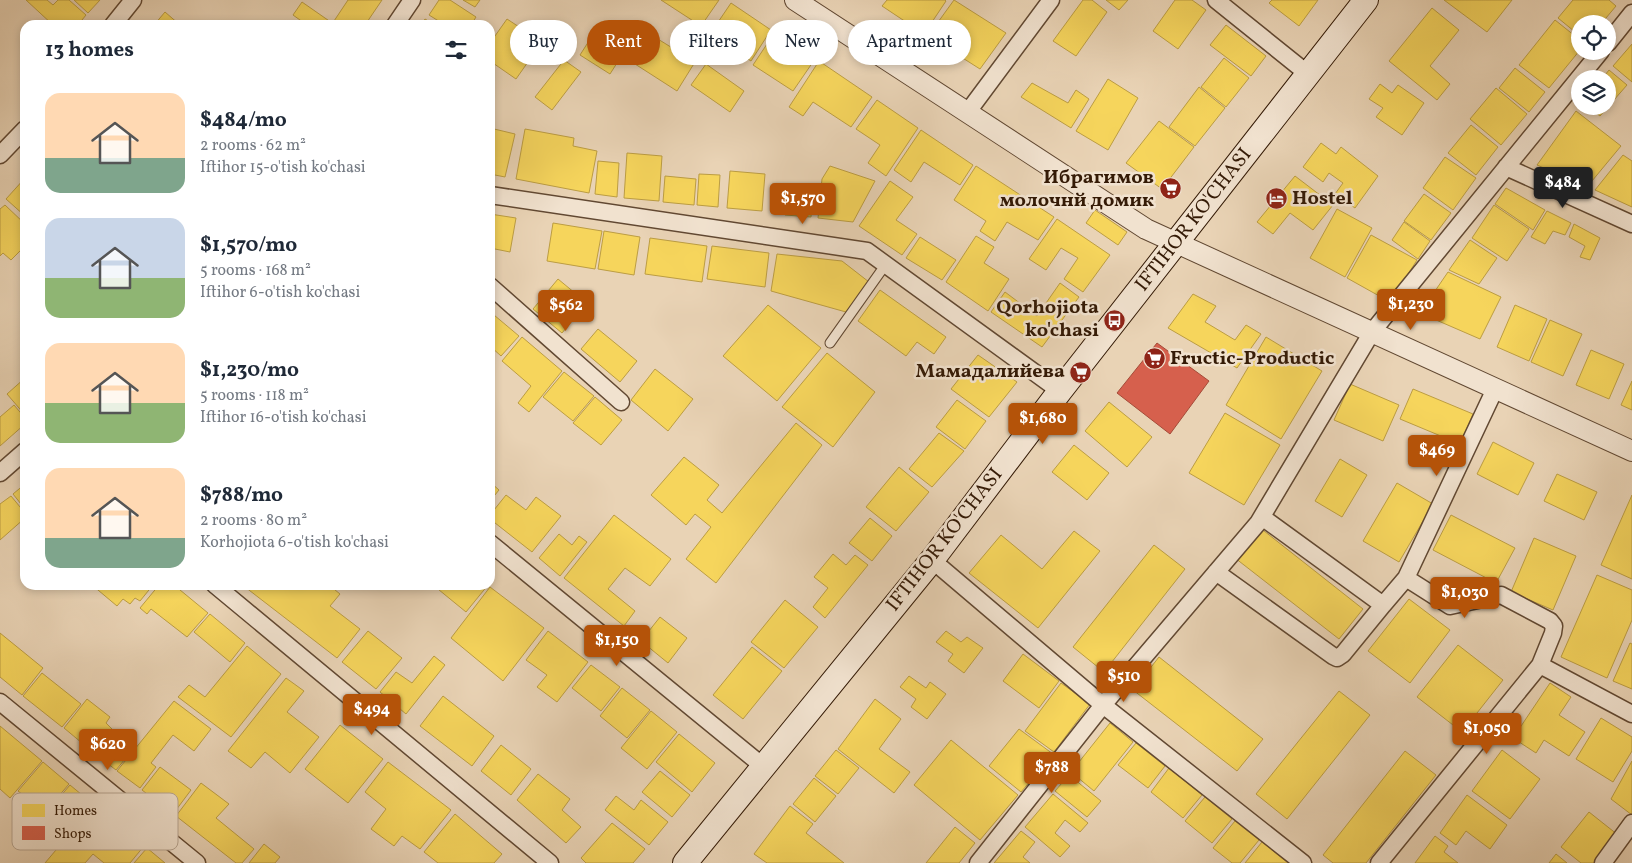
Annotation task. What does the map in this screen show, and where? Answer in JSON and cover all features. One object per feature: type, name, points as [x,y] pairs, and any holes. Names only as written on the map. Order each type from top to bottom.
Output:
[{"type":"main road","name":"IFTIHOR KO'CHASI","points":[[685,863],[932,560],[1060,391],[1366,0]]},
{"type":"street","points":[[117,20],[133,0]]},
{"type":"street","points":[[398,20],[412,0]]},
{"type":"street","points":[[795,0],[1146,229],[1632,451]]},
{"type":"street","points":[[966,112],[1051,0]]},
{"type":"street","points":[[1216,0],[1308,74]]},
{"type":"street","points":[[1616,33],[1632,13]]},
{"type":"street","points":[[978,863],[1103,706],[1262,517],[1372,332],[1594,60]]},
{"type":"street","points":[[0,155],[20,134]]},
{"type":"street","points":[[1506,166],[1632,224]]},
{"type":"street","points":[[495,196],[867,250],[1060,391]]},
{"type":"street","points":[[495,290],[621,402]]},
{"type":"street","points":[[1216,572],[1337,658],[1343,654],[1406,578],[1495,389]]},
{"type":"street","points":[[0,473],[20,456]]},
{"type":"street","points":[[1262,517],[1383,604]]},
{"type":"street","points":[[495,547],[764,767]]},
{"type":"street","points":[[932,560],[1103,706],[1303,863]]},
{"type":"street","points":[[1379,863],[1540,664],[1554,626],[1550,621],[1501,595],[1450,606],[1406,578]]},
{"type":"street","points":[[221,590],[550,863]]},
{"type":"street","points":[[1540,664],[1632,714]]},
{"type":"street","points":[[0,702],[111,793]]},
{"type":"street","points":[[1603,863],[1632,823]]},
{"type":"street","points":[[178,848],[196,863]]},
{"type":"lane","points":[[830,343],[886,264]]},
{"type":"building: Homes","points":[[26,0],[47,0],[53,5],[58,0],[69,0],[86,15],[82,20],[48,20]]},
{"type":"building: Homes","points":[[74,0],[100,0],[88,13]]},
{"type":"building: Homes","points":[[348,0],[382,0],[368,20],[335,20]]},
{"type":"building: Homes","points":[[439,0],[450,0],[476,17],[474,20],[437,20],[429,15]]},
{"type":"building: Homes","points":[[463,0],[480,0],[475,7]]},
{"type":"building: Homes","points":[[661,0],[719,0],[705,20],[692,20]]},
{"type":"building: Homes","points":[[887,0],[946,1],[933,20],[903,20],[882,6]]},
{"type":"building: Homes","points":[[954,0],[1006,33],[980,69],[971,63],[971,20],[940,20]]},
{"type":"building: Homes","points":[[1083,0],[1092,0],[1107,12],[1076,56],[1053,41]]},
{"type":"building: Homes","points":[[1106,0],[1128,0],[1119,10]]},
{"type":"building: Homes","points":[[1175,0],[1192,0],[1206,10],[1178,49],[1153,31]]},
{"type":"building: Homes","points":[[1272,0],[1318,0],[1299,26],[1269,3]]},
{"type":"building: Homes","points":[[1444,0],[1512,0],[1487,32]]},
{"type":"building: Homes","points":[[1573,0],[1609,0],[1616,6],[1608,15],[1571,15],[1571,29],[1558,18]]},
{"type":"building: Homes","points":[[302,2],[328,20],[300,20],[293,15]]},
{"type":"building: Homes","points":[[731,3],[766,27],[766,38],[756,53],[756,20],[719,20]]},
{"type":"building: Homes","points":[[1432,8],[1459,30],[1430,66],[1450,84],[1437,100],[1389,61]]},
{"type":"building: Homes","points":[[165,12],[174,20],[158,20]]},
{"type":"building: Homes","points":[[507,19],[510,21],[510,65],[526,65],[516,79],[495,64],[495,36]]},
{"type":"building: Homes","points":[[1555,20],[1571,33],[1572,60],[1549,88],[1519,65]]},
{"type":"building: Homes","points":[[1226,25],[1266,56],[1251,76],[1210,45]]},
{"type":"building: Homes","points":[[660,40],[670,47],[670,65],[693,65],[677,91],[637,65],[660,65]]},
{"type":"building: Homes","points":[[587,44],[587,59],[580,55]]},
{"type":"building: Homes","points":[[1632,44],[1632,82],[1613,66]]},
{"type":"building: Homes","points":[[766,46],[766,65],[811,65],[793,91],[753,65],[756,65],[756,60]]},
{"type":"building: Homes","points":[[1224,58],[1249,78],[1226,107],[1201,87]]},
{"type":"building: Homes","points":[[560,65],[571,65],[581,72],[552,110],[535,97]]},
{"type":"building: Homes","points":[[596,65],[616,65],[610,74]]},
{"type":"building: Homes","points":[[705,65],[707,65],[744,91],[730,112],[691,85]]},
{"type":"building: Homes","points":[[816,65],[825,65],[872,97],[851,127],[813,102],[803,116],[789,107]]},
{"type":"building: Homes","points":[[1515,68],[1545,92],[1529,112],[1499,88]]},
{"type":"building: Homes","points":[[1616,76],[1627,85],[1616,98]]},
{"type":"building: Homes","points":[[1108,79],[1138,98],[1108,150],[1076,131]]},
{"type":"building: Homes","points":[[1032,83],[1068,103],[1076,90],[1089,99],[1071,128],[1021,97]]},
{"type":"building: Homes","points":[[1380,84],[1392,93],[1398,85],[1424,103],[1402,135],[1376,117],[1383,108],[1369,99]]},
{"type":"building: Homes","points":[[1199,87],[1225,108],[1195,146],[1169,127]]},
{"type":"building: Homes","points":[[1496,88],[1527,114],[1501,145],[1470,119]]},
{"type":"building: Homes","points":[[877,100],[918,128],[886,176],[868,163],[880,145],[856,129]]},
{"type":"building: Homes","points":[[1573,115],[1581,115],[1621,146],[1587,187],[1537,165]]},
{"type":"building: Homes","points":[[1159,121],[1194,147],[1162,189],[1126,163]]},
{"type":"building: Homes","points":[[1471,125],[1498,147],[1476,175],[1448,153]]},
{"type":"building: Homes","points":[[495,129],[515,134],[505,177],[495,175]]},
{"type":"building: Homes","points":[[525,129],[574,138],[573,146],[597,151],[589,193],[516,179]]},
{"type":"building: Homes","points":[[921,130],[973,165],[960,185],[924,162],[911,182],[894,170]]},
{"type":"building: Homes","points":[[1321,143],[1336,154],[1341,147],[1378,176],[1355,208],[1335,194],[1343,183],[1329,173],[1323,182],[1303,167]]},
{"type":"building: Homes","points":[[627,153],[662,156],[659,201],[624,198]]},
{"type":"building: Homes","points":[[1623,155],[1632,161],[1632,207],[1595,190]]},
{"type":"building: Homes","points":[[1445,157],[1476,178],[1453,210],[1423,188]]},
{"type":"building: Homes","points":[[598,161],[619,163],[617,197],[595,194]]},
{"type":"building: Homes","points":[[830,166],[875,181],[853,222],[818,218],[822,179]]},
{"type":"building: Homes","points":[[976,166],[1054,217],[1038,240],[1007,222],[995,241],[980,231],[986,221],[954,200]]},
{"type":"building: Homes","points":[[730,171],[765,174],[762,211],[727,208]]},
{"type":"building: Homes","points":[[699,174],[720,175],[718,207],[697,205]]},
{"type":"building: Homes","points":[[665,176],[696,179],[694,205],[663,202]]},
{"type":"building: Homes","points":[[1295,176],[1333,205],[1313,230],[1290,213],[1273,234],[1257,222]]},
{"type":"building: Homes","points":[[890,181],[913,197],[896,220],[917,234],[902,255],[859,226]]},
{"type":"building: Homes","points":[[20,184],[20,212],[6,199]]},
{"type":"building: Homes","points":[[787,187],[813,189],[811,217],[785,215]]},
{"type":"building: Homes","points":[[1506,188],[1545,210],[1533,230],[1495,204]]},
{"type":"building: Homes","points":[[1424,194],[1451,213],[1431,240],[1404,221]]},
{"type":"building: Homes","points":[[5,205],[20,219],[20,251],[11,260],[3,253],[0,256],[0,209]]},
{"type":"building: Homes","points":[[1494,205],[1529,229],[1507,261],[1472,238]]},
{"type":"building: Homes","points":[[1337,209],[1372,228],[1345,277],[1310,258]]},
{"type":"building: Homes","points":[[1095,210],[1127,232],[1118,245],[1086,223]]},
{"type":"building: Homes","points":[[1547,211],[1571,223],[1565,235],[1553,231],[1545,244],[1531,237]]},
{"type":"building: Homes","points":[[495,215],[516,218],[510,252],[495,249]]},
{"type":"building: Homes","points":[[1057,219],[1110,255],[1083,292],[1064,279],[1078,258],[1061,248],[1046,270],[1029,259]]},
{"type":"building: Homes","points":[[1404,222],[1430,241],[1418,259],[1392,240]]},
{"type":"building: Homes","points":[[553,223],[602,231],[595,269],[547,261]]},
{"type":"building: Homes","points":[[1574,224],[1600,238],[1590,260],[1580,257],[1585,246],[1569,237]]},
{"type":"building: Homes","points":[[604,231],[640,237],[634,275],[598,269]]},
{"type":"building: Homes","points":[[1371,235],[1417,260],[1390,302],[1347,278]]},
{"type":"building: Homes","points":[[976,236],[994,247],[984,263],[1009,279],[988,311],[946,282]]},
{"type":"building: Homes","points":[[920,237],[956,260],[942,280],[906,258]]},
{"type":"building: Homes","points":[[650,238],[707,246],[702,282],[645,274]]},
{"type":"building: Homes","points":[[1470,240],[1497,258],[1479,284],[1449,270]]},
{"type":"building: Homes","points":[[712,246],[769,253],[765,287],[707,279]]},
{"type":"building: Homes","points":[[777,254],[842,261],[869,282],[846,312],[771,291]]},
{"type":"building: Homes","points":[[1448,272],[1501,297],[1480,339],[1420,313]]},
{"type":"building: Homes","points":[[558,279],[587,303],[562,333],[533,309]]},
{"type":"building: Homes","points":[[1060,283],[1079,297],[1042,347],[991,312],[1005,292],[1037,316]]},
{"type":"building: Homes","points":[[880,290],[946,337],[934,354],[917,342],[906,356],[858,321]]},
{"type":"building: Homes","points":[[1193,294],[1216,306],[1205,322],[1235,340],[1246,325],[1261,334],[1237,368],[1168,328]]},
{"type":"building: Homes","points":[[768,305],[821,348],[777,401],[723,356]]},
{"type":"building: Homes","points":[[1515,305],[1547,319],[1529,361],[1497,347]]},
{"type":"building: Homes","points":[[495,316],[519,336],[501,356],[495,351]]},
{"type":"building: Homes","points":[[1550,320],[1582,334],[1563,376],[1531,362]]},
{"type":"building: Homes","points":[[598,329],[637,361],[620,382],[581,349]]},
{"type":"building: Homes","points":[[522,337],[562,371],[529,412],[518,403],[531,386],[502,361]]},
{"type":"building: Homes","points":[[1266,337],[1322,371],[1281,439],[1226,405]]},
{"type":"building: Homes","points":[[1591,350],[1624,364],[1609,399],[1576,385]]},
{"type":"building: Homes","points":[[827,353],[875,392],[833,447],[782,407]]},
{"type":"building: Homes","points":[[978,355],[1017,382],[989,417],[951,389]]},
{"type":"building: Homes","points":[[655,369],[693,399],[668,431],[631,400]]},
{"type":"building: Homes","points":[[564,372],[594,396],[573,421],[543,397]]},
{"type":"building: Homes","points":[[1632,381],[1632,410],[1621,405]]},
{"type":"building: Homes","points":[[20,382],[20,409],[7,394]]},
{"type":"building: Homes","points":[[1350,384],[1399,405],[1383,441],[1334,420]]},
{"type":"building: Homes","points":[[1413,389],[1473,414],[1460,444],[1400,419]]},
{"type":"building: Homes","points":[[595,397],[622,420],[601,445],[573,423]]},
{"type":"building: Homes","points":[[957,400],[986,421],[965,449],[936,427]]},
{"type":"building: Homes","points":[[1109,402],[1152,437],[1127,467],[1085,431]]},
{"type":"building: Homes","points":[[14,405],[20,412],[20,428],[0,446],[0,417]]},
{"type":"building: Homes","points":[[1225,413],[1280,445],[1244,505],[1189,473]]},
{"type":"building: Homes","points":[[796,423],[822,445],[716,583],[686,559],[711,527],[695,514],[686,525],[651,495],[684,457],[719,485],[707,500],[722,513]]},
{"type":"building: Homes","points":[[939,433],[964,451],[932,487],[909,469]]},
{"type":"building: Homes","points":[[1493,442],[1534,463],[1518,495],[1477,474]]},
{"type":"building: Homes","points":[[1074,445],[1109,473],[1087,500],[1052,472]]},
{"type":"building: Homes","points":[[1340,459],[1367,475],[1342,517],[1315,501]]},
{"type":"building: Homes","points":[[899,467],[929,492],[896,531],[866,507]]},
{"type":"building: Homes","points":[[1557,474],[1597,492],[1584,520],[1544,501]]},
{"type":"building: Homes","points":[[1397,483],[1433,504],[1399,562],[1363,541]]},
{"type":"building: Homes","points":[[495,486],[499,490],[495,495]]},
{"type":"building: Homes","points":[[20,488],[20,503],[13,494]]},
{"type":"building: Homes","points":[[506,495],[526,510],[536,497],[561,516],[532,552],[495,523],[495,509]]},
{"type":"building: Homes","points":[[1632,495],[1632,579],[1601,565]]},
{"type":"building: Homes","points":[[11,496],[20,507],[20,522],[0,540],[0,504]]},
{"type":"building: Homes","points":[[614,515],[671,559],[650,586],[625,568],[608,589],[635,611],[624,626],[564,578]]},
{"type":"building: Homes","points":[[1451,515],[1515,548],[1496,583],[1433,550]]},
{"type":"building: Homes","points":[[870,518],[892,536],[872,561],[849,543]]},
{"type":"building: Homes","points":[[1259,527],[1363,609],[1339,639],[1235,558]]},
{"type":"building: Homes","points":[[1074,531],[1100,551],[1038,628],[969,573],[1001,535],[1042,569]]},
{"type":"building: Homes","points":[[559,534],[572,545],[579,536],[587,542],[560,576],[539,558]]},
{"type":"building: Homes","points":[[1534,538],[1576,556],[1553,610],[1511,592]]},
{"type":"building: Homes","points":[[1154,545],[1185,569],[1104,672],[1073,647]]},
{"type":"building: Homes","points":[[833,554],[846,565],[855,555],[868,565],[825,618],[813,607],[828,588],[814,577]]},
{"type":"building: Homes","points":[[1597,575],[1632,590],[1632,620],[1607,678],[1561,657]]},
{"type":"building: Homes","points":[[98,590],[149,590],[140,601],[135,598],[130,604],[123,599],[117,606]]},
{"type":"building: Homes","points":[[155,590],[180,590],[208,613],[187,637],[151,609],[147,614],[140,608]]},
{"type":"building: Homes","points":[[249,590],[335,590],[340,594],[330,606],[360,629],[337,658]]},
{"type":"building: Homes","points":[[439,590],[484,590],[466,612]]},
{"type":"building: Homes","points":[[488,590],[494,590],[544,628],[503,681],[451,638]]},
{"type":"building: Homes","points":[[1409,599],[1450,630],[1410,683],[1368,651]]},
{"type":"building: Homes","points":[[785,600],[818,627],[784,668],[751,642]]},
{"type":"building: Homes","points":[[210,614],[245,643],[230,662],[194,632]]},
{"type":"building: Homes","points":[[660,617],[687,638],[668,663],[641,641]]},
{"type":"building: Homes","points":[[368,631],[402,658],[376,689],[342,662]]},
{"type":"building: Homes","points":[[548,631],[588,662],[557,702],[537,687],[547,675],[526,660]]},
{"type":"building: Homes","points":[[946,631],[961,642],[967,637],[983,648],[964,673],[948,661],[953,654],[936,642]]},
{"type":"building: Homes","points":[[0,633],[43,668],[22,695],[0,677]]},
{"type":"building: Homes","points":[[1630,643],[1632,644],[1632,689],[1613,681]]},
{"type":"building: Homes","points":[[1458,645],[1503,680],[1462,732],[1417,697]]},
{"type":"building: Homes","points":[[247,646],[281,674],[231,737],[178,697],[189,685],[205,697]]},
{"type":"building: Homes","points":[[752,647],[782,671],[743,719],[713,695]]},
{"type":"building: Homes","points":[[1023,654],[1059,681],[1039,708],[1003,681]]},
{"type":"building: Homes","points":[[434,656],[445,665],[406,714],[380,692],[396,672],[412,683]]},
{"type":"building: Homes","points":[[1159,657],[1263,739],[1237,771],[1133,690]]},
{"type":"building: Homes","points":[[591,665],[620,687],[601,711],[572,688]]},
{"type":"building: Homes","points":[[42,673],[81,704],[62,727],[23,696]]},
{"type":"building: Homes","points":[[909,676],[926,688],[930,682],[946,694],[927,719],[911,707],[916,699],[900,687]]},
{"type":"building: Homes","points":[[286,678],[304,691],[287,712],[319,737],[290,773],[265,752],[251,768],[228,751]]},
{"type":"building: Homes","points":[[1061,683],[1090,704],[1054,752],[1025,731]]},
{"type":"building: Homes","points":[[1550,683],[1571,697],[1559,715],[1585,732],[1569,756],[1544,740],[1536,753],[1513,738]]},
{"type":"building: Homes","points":[[622,688],[650,710],[627,738],[600,716]]},
{"type":"building: Homes","points":[[1339,691],[1370,715],[1287,819],[1256,794]]},
{"type":"building: Homes","points":[[443,696],[494,736],[472,766],[420,726]]},
{"type":"building: Homes","points":[[87,699],[110,717],[106,723],[113,730],[94,753],[64,728]]},
{"type":"building: Homes","points":[[875,699],[901,719],[879,749],[910,772],[894,793],[838,749]]},
{"type":"building: Homes","points":[[174,701],[211,729],[194,751],[173,735],[151,763],[156,767],[140,788],[117,771]]},
{"type":"building: Homes","points":[[651,711],[677,732],[647,769],[621,748]]},
{"type":"building: Homes","points":[[1601,718],[1632,737],[1632,751],[1613,782],[1576,759]]},
{"type":"building: Homes","points":[[1110,723],[1133,742],[1094,791],[1071,772]]},
{"type":"building: Homes","points":[[340,725],[383,759],[348,803],[305,769]]},
{"type":"building: Homes","points":[[0,726],[42,761],[14,793],[12,793],[10,798],[0,789]]},
{"type":"building: Homes","points":[[1019,729],[1053,754],[1021,792],[989,766]]},
{"type":"building: Homes","points":[[114,731],[135,747],[116,770],[95,754]]},
{"type":"building: Homes","points":[[679,734],[715,763],[692,792],[656,762]]},
{"type":"building: Homes","points":[[951,740],[1018,795],[980,840],[914,785]]},
{"type":"building: Homes","points":[[1136,743],[1165,766],[1148,788],[1118,765]]},
{"type":"building: Homes","points":[[501,745],[531,769],[511,795],[481,771]]},
{"type":"building: Homes","points":[[836,750],[859,768],[838,794],[815,776]]},
{"type":"building: Homes","points":[[1502,750],[1540,779],[1510,819],[1472,791]]},
{"type":"building: Homes","points":[[1405,751],[1436,775],[1366,863],[1333,863],[1323,855]]},
{"type":"building: Homes","points":[[1632,761],[1632,815],[1611,799]]},
{"type":"building: Homes","points":[[43,762],[69,784],[61,793],[21,793],[18,791]]},
{"type":"building: Homes","points":[[388,762],[451,810],[420,849],[402,836],[394,846],[371,829],[386,809],[365,792]]},
{"type":"building: Homes","points":[[160,767],[191,790],[178,807],[178,793],[146,793],[142,790]]},
{"type":"building: Homes","points":[[1169,768],[1202,795],[1183,818],[1151,792]]},
{"type":"building: Homes","points":[[660,771],[690,795],[672,817],[642,792]]},
{"type":"building: Homes","points":[[538,774],[570,799],[562,810],[581,827],[566,843],[517,800]]},
{"type":"building: Homes","points":[[1069,775],[1101,801],[1087,817],[1055,791]]},
{"type":"building: Homes","points":[[814,778],[836,796],[815,822],[793,804]]},
{"type":"building: Homes","points":[[201,783],[229,804],[216,818],[254,849],[242,863],[236,863],[178,818],[178,813]]},
{"type":"building: Homes","points":[[70,785],[80,793],[63,793]]},
{"type":"building: Homes","points":[[1053,794],[1088,823],[1080,832],[1065,820],[1055,833],[1070,846],[1060,857],[1025,827]]},
{"type":"building: Homes","points":[[1467,795],[1507,825],[1490,849],[1466,831],[1456,845],[1440,833]]},
{"type":"building: Homes","points":[[616,796],[634,810],[641,800],[668,822],[649,845],[605,810]]},
{"type":"building: Homes","points":[[1205,797],[1232,819],[1212,843],[1185,821]]},
{"type":"building: Homes","points":[[790,806],[813,824],[806,833],[844,863],[767,863],[754,854]]},
{"type":"building: Homes","points":[[1589,812],[1618,835],[1595,863],[1581,863],[1561,847]]},
{"type":"building: Homes","points":[[455,814],[502,854],[494,863],[438,863],[424,852]]},
{"type":"building: Homes","points":[[1235,821],[1259,840],[1240,863],[1232,863],[1213,848]]},
{"type":"building: Homes","points":[[612,823],[645,849],[633,863],[586,863],[581,858]]},
{"type":"building: Homes","points":[[955,827],[975,843],[959,863],[926,863]]},
{"type":"building: Homes","points":[[1021,831],[1035,842],[1023,857],[1030,863],[994,863]]},
{"type":"building: Homes","points":[[1435,836],[1448,846],[1444,852],[1458,863],[1415,863]]},
{"type":"building: Homes","points":[[1262,842],[1288,863],[1245,863]]},
{"type":"building: Homes","points":[[264,844],[280,857],[275,863],[249,863]]},
{"type":"building: Homes","points":[[56,850],[141,850],[130,863],[104,863],[93,854],[85,863],[45,863]]},
{"type":"building: Homes","points":[[145,850],[149,850],[165,863],[134,863]]},
{"type":"building: Homes","points":[[1556,854],[1567,863],[1549,863]]},
{"type":"building: Shops","points":[[1157,343],[1209,381],[1170,434],[1117,393]]},
{"type":"place","name":"Ибрагимов молочнй домик","points":[[1170,189]]},
{"type":"place","name":"Hostel","points":[[1276,199]]},
{"type":"place","name":"Qorhojiota ko'chasi","points":[[1115,320]]},
{"type":"place","name":"Fructic-Productic","points":[[1154,359]]},
{"type":"place","name":"Мамадалийева","points":[[1081,372]]}]
